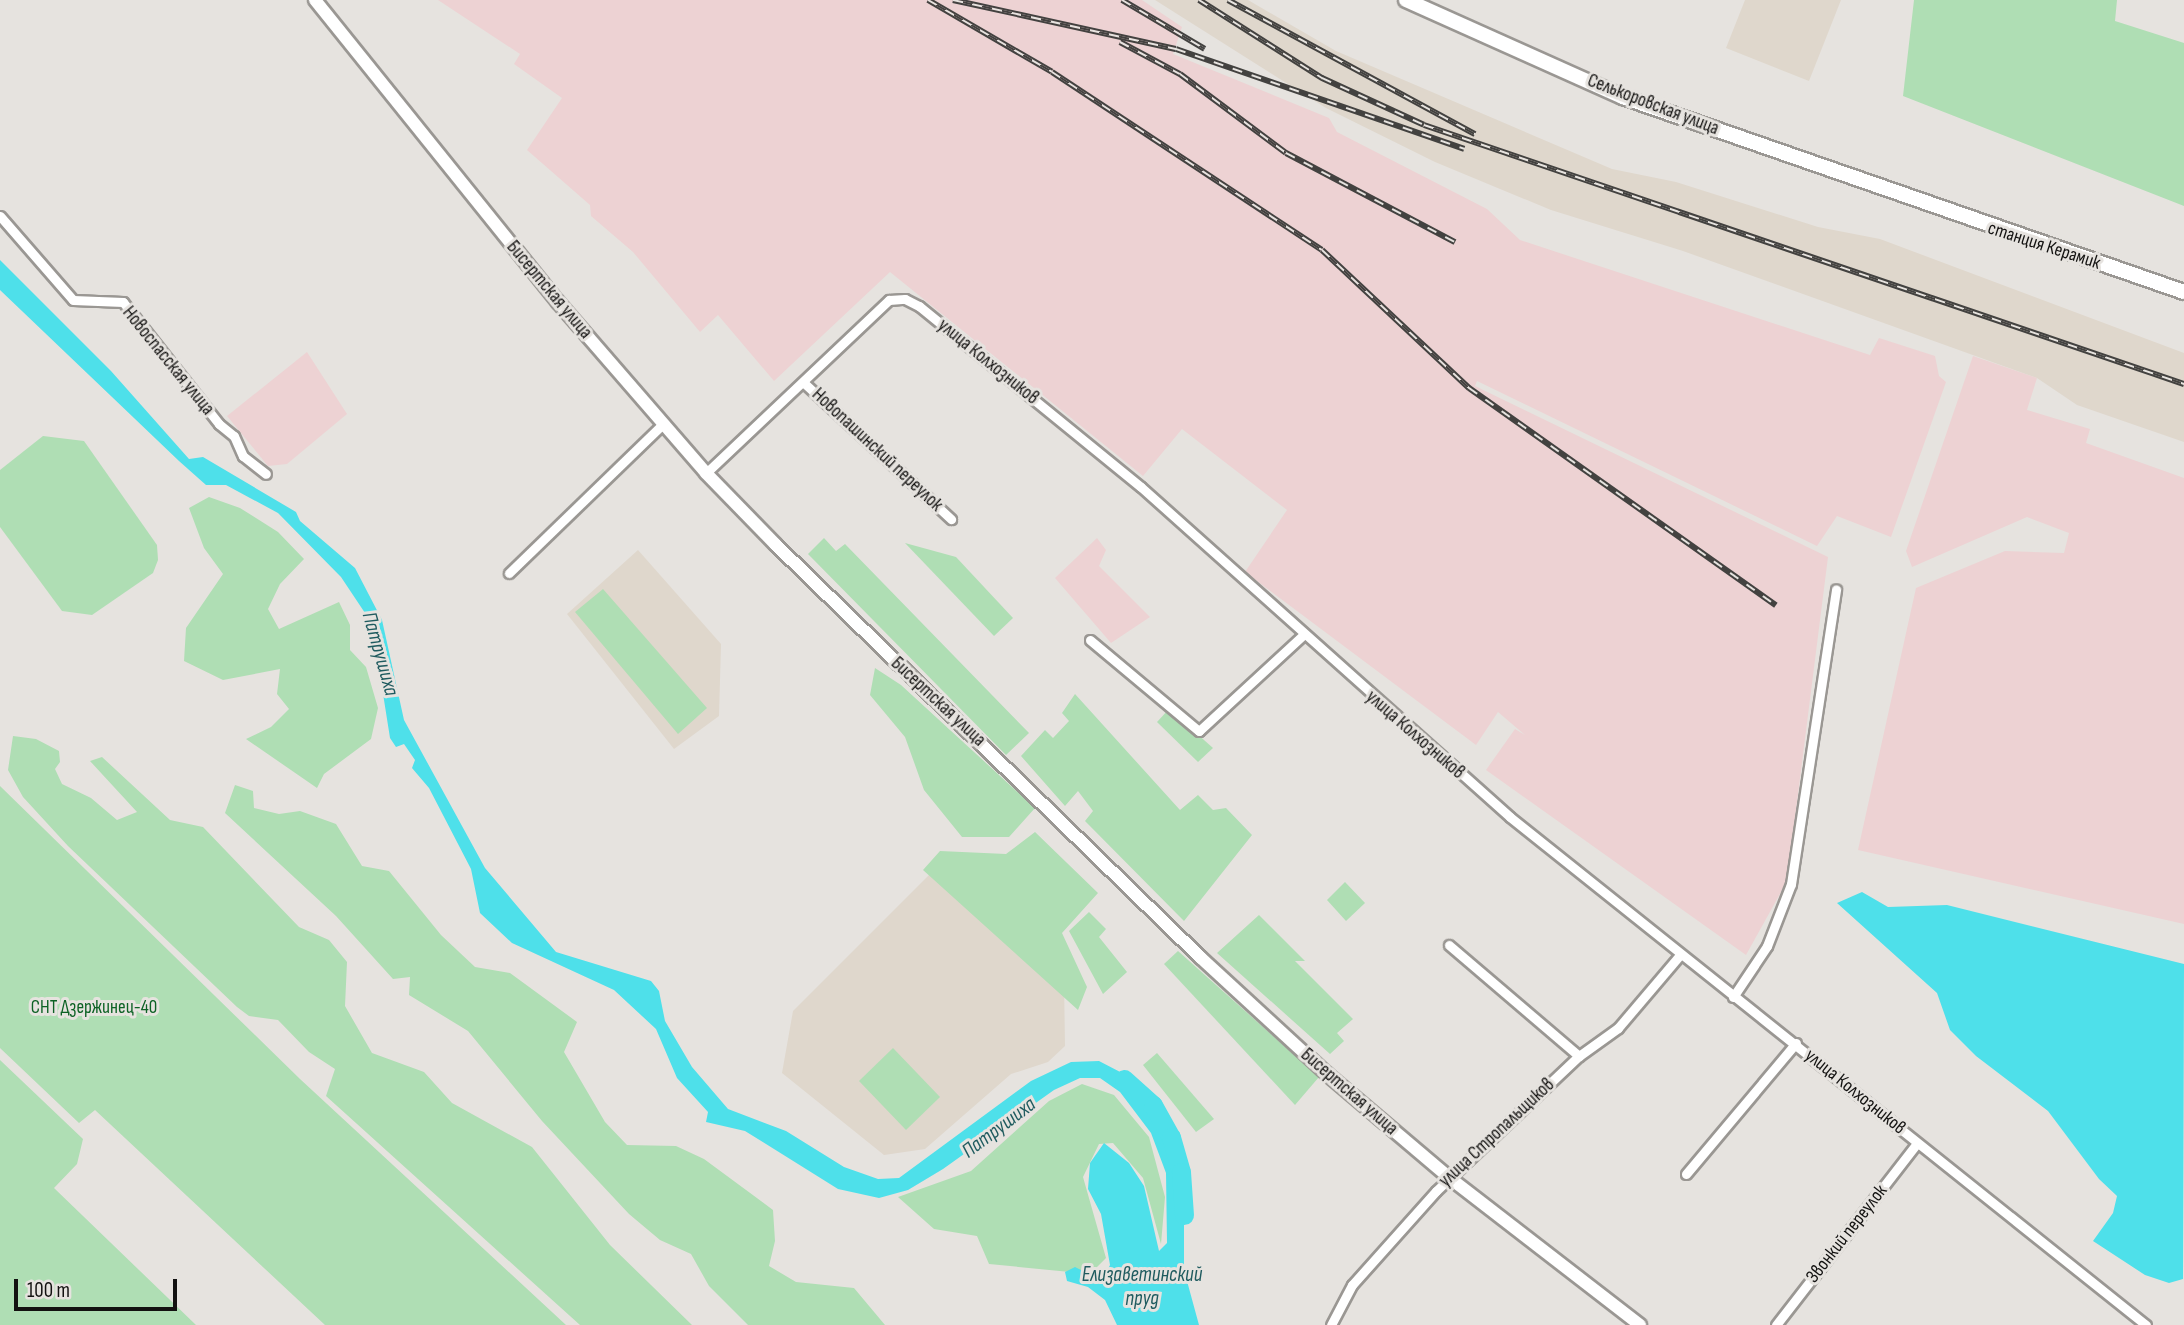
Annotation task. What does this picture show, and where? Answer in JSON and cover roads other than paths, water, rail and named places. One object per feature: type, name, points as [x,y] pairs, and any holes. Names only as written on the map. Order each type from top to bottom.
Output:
[{"type":"main road","name":"Бисертская улица","points":[[315,0],[558,302],[706,473],[1199,956],[1451,1179],[1640,1325]]},
{"type":"main road","name":"Селькоровская улица","points":[[1406,0],[1623,97],[1905,197]]},
{"type":"main road","name":"станция Керамик","points":[[1905,197],[2184,292]]},
{"type":"street","name":"Новоспасская улица","points":[[0,216],[74,300],[122,302],[219,424],[234,436],[243,456],[266,474]]},
{"type":"street","name":"улица Колхозников","points":[[706,473],[888,300],[905,299],[1141,487],[1422,743],[1679,956],[1796,1043],[2146,1325]]},
{"type":"street","name":"Новопашинский переулок","points":[[803,382],[951,519]]},
{"type":"street","points":[[509,573],[663,424]]},
{"type":"street","points":[[1733,997],[1768,946],[1791,884],[1836,589]]},
{"type":"street","points":[[1090,640],[1199,731],[1303,635]]},
{"type":"street","points":[[1448,945],[1579,1056]]},
{"type":"street","name":"улица Стропальщиков","points":[[1331,1325],[1352,1285],[1451,1179],[1579,1056],[1618,1028],[1679,956]]},
{"type":"street","points":[[1686,1174],[1796,1043]]},
{"type":"street","name":"Звонкий переулок","points":[[1776,1325],[1917,1143]]},
{"type":"water","name":"Елизаветинский пруд","points":[[0,260],[111,371],[189,459],[203,457],[296,512],[300,521],[355,568],[382,620],[404,720],[485,868],[556,952],[651,981],[659,991],[665,1021],[692,1067],[728,1109],[786,1131],[844,1167],[878,1179],[899,1178],[1031,1081],[1071,1062],[1099,1061],[1124,1074],[1158,1113],[1170,1134],[1184,1201],[1184,1270],[1199,1325],[1117,1325],[1105,1300],[1088,1287],[1067,1281],[1065,1272],[1075,1267],[1095,1277],[1106,1273],[1110,1265],[1101,1214],[1088,1189],[1090,1163],[1104,1143],[1129,1163],[1144,1186],[1159,1251],[1167,1243],[1166,1173],[1151,1133],[1120,1092],[1100,1078],[1080,1078],[1054,1090],[943,1169],[908,1190],[879,1198],[838,1189],[745,1131],[706,1122],[708,1112],[677,1078],[656,1029],[614,990],[512,943],[480,913],[471,869],[429,788],[412,768],[415,760],[404,744],[396,747],[390,738],[375,643],[365,613],[341,577],[278,513],[226,485],[206,485],[179,461],[0,290]]},
{"type":"water","points":[[1862,892],[1888,907],[1947,905],[2184,964],[2183,1279],[2169,1283],[2145,1275],[2093,1241],[2113,1213],[2117,1196],[2099,1179],[2048,1111],[1976,1056],[1950,1030],[1937,993],[1837,903]]},
{"type":"waterway","name":"Патрушиха","points":[[1124,1079],[1153,1105],[1171,1137],[1181,1172],[1184,1215]]},
{"type":"railway","points":[[928,0],[1052,72],[1322,250],[1469,388],[1776,605]]},
{"type":"railway","points":[[953,0],[1176,49],[1464,149]]},
{"type":"railway","points":[[1122,0],[1205,49]]},
{"type":"railway","points":[[1199,0],[1322,78],[1424,125],[2184,384]]},
{"type":"railway","points":[[1228,0],[1475,134]]},
{"type":"railway","points":[[1120,42],[1180,74],[1286,153],[1455,242]]},
{"type":"park label","name":"СНТ Дзержинец-40","points":[[94,1008]]}]
